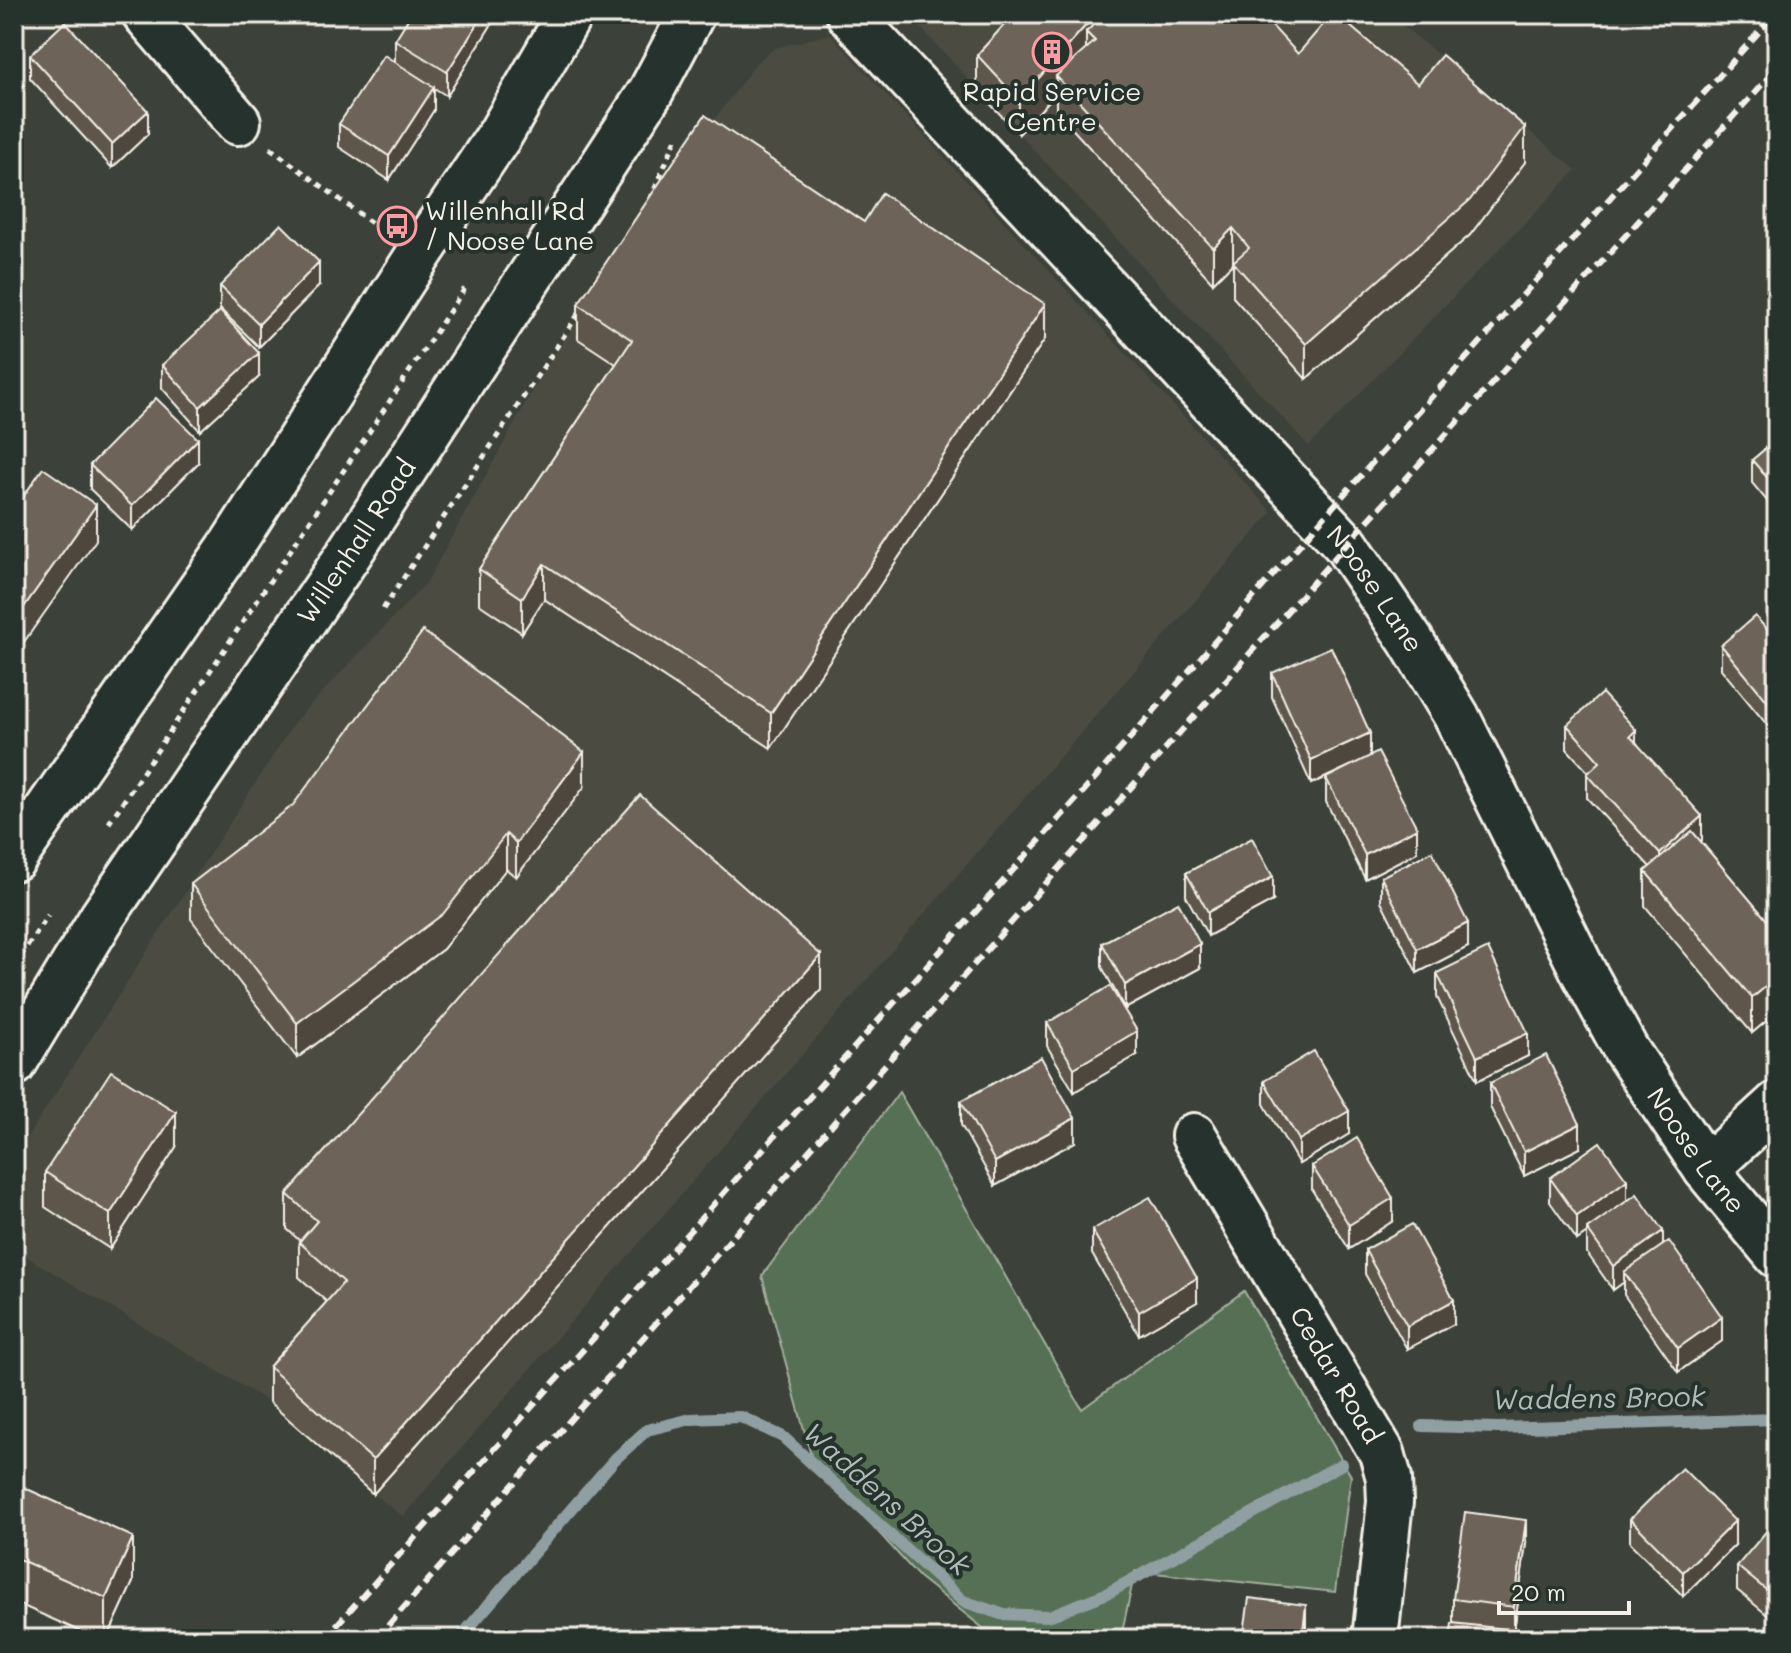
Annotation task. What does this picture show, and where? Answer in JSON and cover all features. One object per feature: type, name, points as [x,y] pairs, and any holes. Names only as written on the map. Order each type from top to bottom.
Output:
[{"type":"main road","points":[[145,14],[238,122]]},
{"type":"main road","points":[[15,857],[233,543],[501,133],[570,14]]},
{"type":"main road","name":"Willenhall Road","points":[[14,1063],[103,916],[347,557],[625,132],[650,93],[692,14]]},
{"type":"main road","name":"Noose Lane","points":[[860,18],[1346,545],[1402,627],[1457,717],[1584,973],[1626,1050],[1706,1169],[1777,1255]]},
{"type":"main road","points":[[1706,1169],[1777,1104]]},
{"type":"main road","name":"Cedar Road","points":[[1194,1136],[1382,1453],[1389,1478],[1390,1502],[1375,1639]]},
{"type":"path","points":[[102,833],[465,288]]},
{"type":"path","points":[[383,609],[525,393]]},
{"type":"path","points":[[14,966],[49,913]]},
{"type":"shaded area","points":[[908,14],[1389,14],[1576,170],[1309,446]]},
{"type":"shaded area","points":[[830,34],[1272,512],[403,1516],[373,1494],[269,1402],[14,1249],[14,1158],[296,720],[427,582],[543,372],[696,145],[757,62],[775,48]]},
{"type":"green space","points":[[899,1092],[1082,1409],[1244,1291],[1351,1476],[1335,1592],[1135,1571],[1121,1637],[983,1628],[919,1577],[812,1459],[762,1276]]},
{"type":"building","points":[[411,14],[484,14],[447,72],[395,40]]},
{"type":"building","points":[[1014,14],[1096,14],[1019,100],[977,55]]},
{"type":"building","points":[[1105,14],[1261,14],[1298,54],[1332,14],[1336,14],[1418,84],[1442,55],[1525,127],[1470,200],[1306,344],[1233,262],[1249,248],[1233,228],[1213,248],[1056,76],[1095,41],[1086,32]]},
{"type":"building","points":[[65,22],[148,111],[112,144],[30,55]]},
{"type":"building","points":[[384,55],[434,87],[389,156],[339,124]]},
{"type":"building","points":[[705,115],[864,222],[882,193],[1045,304],[771,713],[544,564],[522,598],[479,569],[632,340],[578,304]]},
{"type":"building","points":[[281,224],[319,262],[259,324],[220,286]]},
{"type":"building","points":[[220,311],[259,353],[200,407],[162,365]]},
{"type":"building","points":[[156,398],[198,439],[132,506],[90,465]]},
{"type":"building","points":[[1777,439],[1777,489],[1752,460]]},
{"type":"building","points":[[43,468],[96,505],[14,621],[14,510]]},
{"type":"building","points":[[1755,616],[1777,641],[1777,713],[1721,645]]},
{"type":"building","points":[[423,631],[584,752],[516,843],[506,834],[443,914],[297,1023],[191,884],[293,805]]},
{"type":"building","points":[[1331,647],[1370,733],[1311,760],[1272,673]]},
{"type":"building","points":[[1602,693],[1636,730],[1630,736],[1702,816],[1660,854],[1587,774],[1600,762],[1567,725]]},
{"type":"building","points":[[1378,752],[1417,828],[1365,855],[1326,778]]},
{"type":"building","points":[[640,795],[821,955],[373,1460],[269,1367],[344,1282],[299,1242],[317,1221],[287,1194]]},
{"type":"building","points":[[1692,831],[1777,932],[1777,977],[1752,998],[1645,871]]},
{"type":"building","points":[[1252,838],[1273,877],[1208,912],[1186,873]]},
{"type":"building","points":[[1432,851],[1468,923],[1417,949],[1381,877]]},
{"type":"building","points":[[1178,902],[1200,944],[1125,985],[1102,943]]},
{"type":"building","points":[[1488,948],[1528,1033],[1477,1057],[1437,973]]},
{"type":"building","points":[[1110,986],[1137,1031],[1074,1068],[1047,1023]]},
{"type":"building","points":[[1314,1051],[1349,1111],[1299,1140],[1264,1081]]},
{"type":"building","points":[[1546,1055],[1580,1124],[1524,1152],[1490,1083]]},
{"type":"building","points":[[1041,1057],[1075,1118],[995,1162],[961,1101]]},
{"type":"building","points":[[111,1071],[176,1112],[110,1214],[45,1172]]},
{"type":"building","points":[[1357,1138],[1393,1198],[1349,1225],[1312,1166]]},
{"type":"building","points":[[1600,1142],[1627,1180],[1577,1216],[1550,1178]]},
{"type":"building","points":[[1637,1194],[1663,1231],[1613,1266],[1587,1229]]},
{"type":"building","points":[[1150,1197],[1197,1278],[1139,1312],[1092,1230]]},
{"type":"building","points":[[1412,1224],[1454,1300],[1407,1326],[1365,1250]]},
{"type":"building","points":[[1669,1241],[1722,1317],[1678,1348],[1624,1272]]},
{"type":"building","points":[[14,1286],[21,1290],[14,1306]]},
{"type":"building","points":[[1682,1468],[1735,1521],[1683,1572],[1630,1519]]},
{"type":"building","points":[[14,1483],[133,1537],[106,1598],[14,1557]]},
{"type":"building","points":[[1465,1512],[1526,1520],[1514,1607],[1453,1599]]},
{"type":"building","points":[[1769,1528],[1777,1535],[1777,1599],[1737,1566]]},
{"type":"building","points":[[1249,1598],[1306,1605],[1302,1639],[1243,1639]]},
{"type":"building","points":[[1452,1623],[1505,1629],[1504,1639],[1450,1639]]},
{"type":"waterway","name":"Waddens Brook","points":[[459,1639],[614,1460],[647,1430],[691,1419],[741,1417],[783,1437],[963,1601],[1001,1614],[1049,1616],[1108,1593],[1342,1464]]},
{"type":"waterway","name":"Waddens Brook","points":[[1422,1426],[1499,1428],[1777,1419]]},
{"type":"railway","points":[[324,1639],[1775,14]]},
{"type":"railway","points":[[376,1639],[1346,545],[1777,68]]},
{"type":"place","name":"Rapid Service Centre","points":[[1052,52]]},
{"type":"place","name":"Willenhall Rd / Noose Lane","points":[[397,226]]}]
